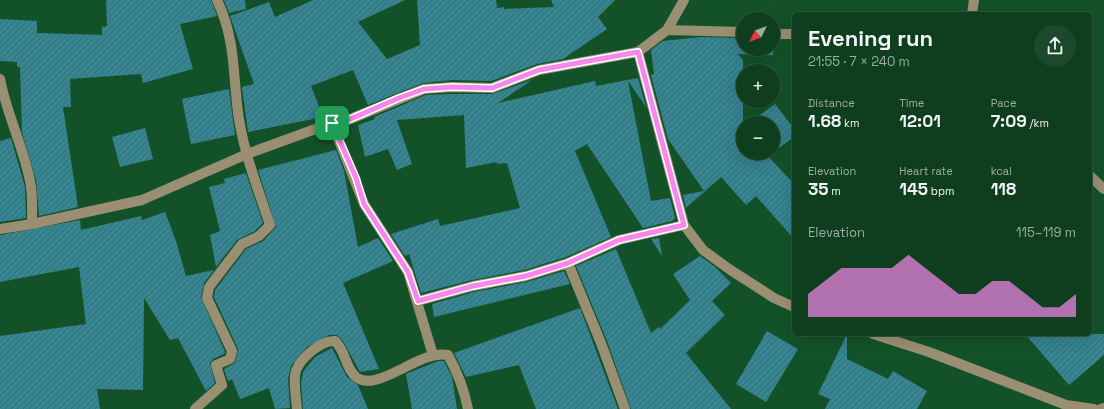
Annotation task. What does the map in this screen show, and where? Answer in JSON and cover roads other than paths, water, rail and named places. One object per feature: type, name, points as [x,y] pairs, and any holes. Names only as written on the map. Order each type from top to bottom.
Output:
[{"type":"street","points":[[195,409],[222,385],[216,365],[230,359],[232,351],[208,298],[209,287],[242,244],[259,236],[270,225],[247,154],[237,104],[234,55],[222,12],[217,0]]},
{"type":"street","points":[[0,230],[142,200],[247,154],[332,123],[348,120],[424,89],[452,87],[492,88],[539,70],[638,52],[667,30],[684,0]]},
{"type":"street","points":[[972,12],[974,0]]},
{"type":"street","points":[[667,30],[736,32]]},
{"type":"street","points":[[780,34],[792,34]]},
{"type":"street","points":[[638,52],[684,225],[703,250],[709,255],[774,298],[792,306]]},
{"type":"street","points":[[0,79],[8,113],[23,153],[31,183],[32,224]]},
{"type":"street","points":[[332,123],[356,178],[364,204],[408,272],[418,301],[433,355]]},
{"type":"street","points":[[1092,178],[1104,189]]},
{"type":"street","points":[[418,301],[473,286],[526,276],[568,263],[619,240],[684,225]]},
{"type":"street","points":[[568,263],[601,343],[625,409]]},
{"type":"street","points":[[879,336],[929,352],[1066,405],[1094,409]]},
{"type":"street","points":[[297,409],[295,374],[305,357],[320,344],[335,341],[341,346],[350,373],[358,379],[375,382],[400,368],[433,355],[441,353],[448,355],[457,370],[464,390],[468,409]]}]
